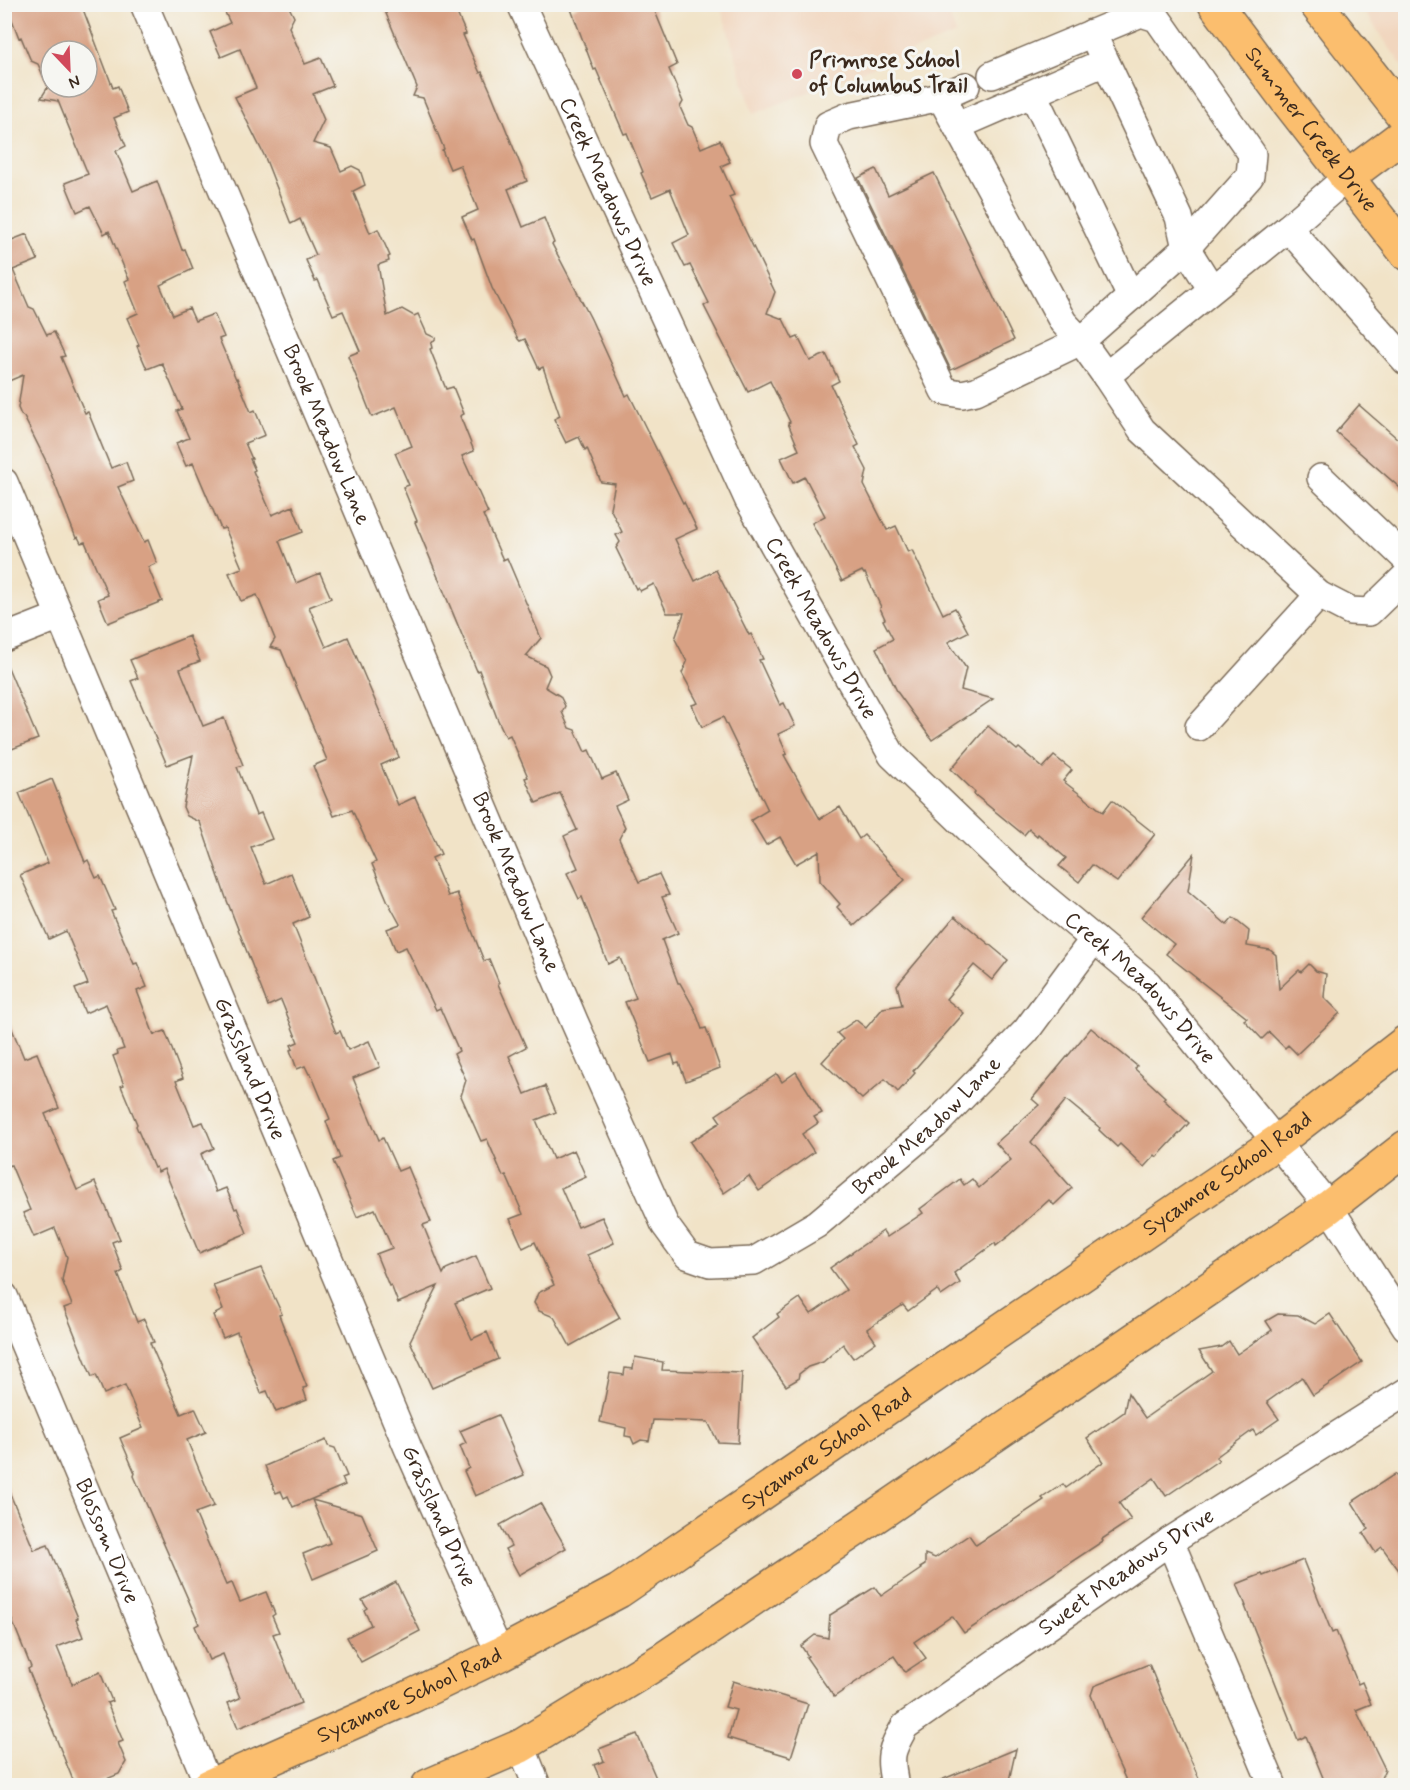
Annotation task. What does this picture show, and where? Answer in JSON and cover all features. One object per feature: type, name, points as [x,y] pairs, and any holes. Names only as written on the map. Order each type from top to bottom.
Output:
[{"type":"main road","name":"Summer Creek Drive","points":[[1215,4],[1346,178],[1406,253]]},
{"type":"main road","points":[[1316,4],[1406,119]]},
{"type":"main road","points":[[1346,178],[1406,133]]},
{"type":"main road","name":"Sycamore School Road","points":[[209,1785],[410,1697],[500,1654],[619,1591],[1278,1142],[1406,1042]]},
{"type":"main road","points":[[428,1785],[521,1746],[675,1651],[1329,1207],[1406,1147]]},
{"type":"street","name":"Brook Meadow Lane","points":[[144,4],[574,1021],[665,1225],[687,1256],[711,1263],[754,1261],[817,1224],[935,1125],[1026,1030],[1094,939]]},
{"type":"street","name":"Creek Meadows Drive","points":[[520,4],[748,501],[892,755],[1017,874],[1148,984],[1329,1207],[1406,1327]]},
{"type":"street","points":[[966,86],[941,97],[849,116],[828,125],[824,144],[944,391],[962,394],[976,391],[1081,341],[1186,248],[1250,176],[1252,154],[1157,18],[1141,13],[992,75]]},
{"type":"street","points":[[1092,33],[1179,217],[1186,248],[1211,288]]},
{"type":"street","points":[[957,126],[1106,62]]},
{"type":"street","points":[[1033,94],[1131,297]]},
{"type":"street","points":[[941,97],[1063,322],[1081,341],[1142,430],[1319,596],[1350,610],[1369,612],[1406,576]]},
{"type":"street","points":[[1106,376],[1346,178]]},
{"type":"street","points":[[1288,228],[1406,361]]},
{"type":"street","points":[[1321,478],[1406,559]]},
{"type":"street","name":"Grassland Drive","points":[[4,482],[408,1448],[500,1654]]},
{"type":"street","points":[[1199,727],[1319,596]]},
{"type":"street","points":[[4,638],[60,616]]},
{"type":"street","name":"Blossom Drive","points":[[4,1296],[209,1785]]},
{"type":"street","name":"Sweet Meadows Drive","points":[[895,1785],[890,1761],[893,1748],[905,1725],[1170,1541],[1406,1392]]},
{"type":"street","points":[[1170,1541],[1273,1785]]},
{"type":"street","points":[[521,1746],[537,1785]]},
{"type":"shaded area","name":"Primrose School of Columbus Trail","points":[[720,5],[946,5],[956,34],[753,114]]},
{"type":"shaded area","points":[[1360,5],[1405,5],[1405,70]]},
{"type":"building","points":[[6,4],[81,4],[94,39],[39,39],[39,66],[31,61],[21,37],[19,38]]},
{"type":"building","points":[[221,4],[283,4],[289,7],[294,17],[289,27],[305,64],[321,58],[333,86],[313,94],[324,120],[313,143],[331,148],[341,171],[352,166],[360,170],[365,185],[353,191],[370,233],[378,229],[390,256],[389,261],[378,265],[387,316],[402,309],[414,316],[418,314],[427,334],[436,338],[430,349],[446,389],[453,387],[464,414],[460,416],[474,451],[462,456],[488,513],[483,515],[503,560],[507,558],[541,638],[526,656],[546,666],[550,675],[545,687],[560,696],[565,706],[562,712],[569,728],[575,730],[585,752],[589,750],[602,779],[616,773],[628,800],[615,806],[625,827],[619,839],[639,882],[659,874],[669,895],[662,897],[678,933],[662,940],[678,983],[695,1010],[702,1029],[706,1028],[720,1068],[686,1081],[679,1063],[675,1064],[672,1054],[650,1062],[625,1002],[636,998],[620,958],[608,964],[582,897],[579,899],[567,873],[578,868],[564,836],[577,830],[560,793],[536,803],[525,778],[528,777],[510,735],[506,737],[497,718],[479,670],[477,671],[415,522],[417,521],[403,487],[409,485],[395,453],[412,446],[396,407],[372,417],[348,356],[360,351],[343,311],[333,315],[318,280],[315,281],[306,260],[316,255],[300,219],[291,224],[264,155],[235,97],[256,88],[240,49],[221,57],[210,32],[230,23]]},
{"type":"building","points":[[382,4],[453,4],[466,34],[463,35],[490,90],[527,181],[508,189],[523,227],[544,218],[554,243],[552,244],[591,319],[626,396],[629,394],[684,502],[697,529],[675,539],[695,581],[716,570],[749,635],[751,634],[763,659],[759,660],[780,705],[784,703],[795,726],[778,734],[787,754],[784,755],[820,819],[840,807],[859,839],[864,835],[905,880],[854,926],[837,907],[840,904],[820,881],[819,851],[796,864],[780,837],[766,845],[751,820],[768,810],[723,717],[702,727],[692,705],[698,703],[682,673],[687,662],[675,639],[684,613],[667,613],[654,584],[640,591],[638,587],[636,589],[616,548],[620,542],[616,535],[622,532],[610,508],[615,484],[601,482],[587,448],[585,450],[579,437],[566,443],[554,419],[560,416],[543,367],[539,369],[525,339],[520,341],[518,339],[492,288],[474,239],[472,240],[462,217],[478,210],[460,165],[450,169],[423,98],[413,96],[417,87]]},
{"type":"building","points":[[582,4],[652,4],[677,65],[669,69],[683,102],[680,107],[688,125],[692,127],[701,148],[720,140],[730,162],[721,166],[734,195],[729,197],[775,292],[767,313],[783,319],[793,339],[798,337],[810,361],[826,354],[839,381],[831,385],[859,445],[855,447],[867,470],[864,485],[887,530],[896,526],[908,552],[912,550],[943,614],[955,608],[968,632],[948,642],[966,668],[961,690],[993,699],[932,740],[898,693],[876,648],[893,639],[865,573],[862,571],[842,581],[812,523],[825,516],[805,477],[793,483],[781,458],[799,450],[788,423],[790,422],[770,381],[748,392],[704,306],[709,303],[690,265],[685,267],[673,243],[689,235],[670,189],[652,197],[627,133],[624,134],[596,69],[594,70],[571,9]]},
{"type":"building","points":[[99,51],[113,88],[118,86],[128,112],[114,118],[126,146],[116,151],[133,191],[157,181],[182,250],[185,249],[193,269],[160,285],[173,315],[189,308],[195,321],[214,314],[224,337],[219,339],[251,412],[255,410],[265,435],[245,443],[252,459],[250,459],[255,470],[253,471],[272,515],[293,506],[303,532],[279,541],[296,583],[320,573],[331,598],[309,607],[326,647],[348,637],[399,757],[381,765],[398,805],[415,797],[441,854],[432,858],[448,896],[457,893],[484,961],[489,959],[526,1047],[509,1056],[525,1094],[545,1086],[556,1112],[536,1120],[553,1159],[574,1150],[586,1177],[561,1188],[578,1227],[602,1217],[614,1243],[587,1255],[599,1277],[598,1280],[620,1318],[570,1346],[554,1317],[539,1311],[534,1303],[538,1293],[554,1285],[535,1242],[523,1248],[510,1219],[523,1214],[487,1139],[481,1141],[461,1096],[466,1080],[454,1054],[459,1051],[440,1008],[436,1010],[406,947],[396,951],[387,929],[400,924],[372,864],[376,862],[352,810],[334,816],[313,766],[327,760],[281,650],[270,647],[275,639],[257,595],[241,601],[229,573],[242,568],[225,528],[221,529],[193,463],[186,466],[176,443],[189,438],[177,411],[182,409],[162,363],[147,369],[137,346],[139,345],[127,318],[138,313],[125,281],[129,279],[109,231],[104,234],[90,206],[77,212],[65,183],[88,174],[58,101],[47,99],[99,99]]},
{"type":"building","points":[[876,169],[888,195],[934,173],[1014,340],[951,370],[858,178]]},
{"type":"building","points":[[27,234],[38,260],[13,270],[29,307],[34,309],[47,335],[54,332],[65,356],[61,357],[85,413],[88,412],[111,468],[126,462],[133,481],[118,487],[144,542],[148,540],[157,563],[148,567],[162,601],[108,623],[98,599],[108,595],[85,542],[81,543],[78,537],[76,538],[45,459],[18,408],[23,375],[4,383],[4,243]]},
{"type":"building","points":[[1359,405],[1406,446],[1406,493],[1336,432]]},
{"type":"building","points":[[189,636],[200,661],[180,669],[203,726],[224,718],[243,765],[237,767],[256,815],[261,813],[272,839],[251,847],[266,884],[291,873],[309,917],[293,924],[336,1033],[340,1031],[348,1050],[369,1041],[380,1067],[353,1078],[379,1140],[383,1138],[398,1171],[408,1167],[431,1222],[423,1225],[443,1274],[446,1269],[476,1256],[490,1288],[455,1303],[472,1339],[487,1332],[498,1359],[432,1388],[410,1341],[438,1286],[398,1303],[391,1285],[389,1286],[376,1254],[392,1248],[375,1209],[357,1217],[333,1161],[340,1158],[326,1121],[330,1119],[311,1074],[305,1066],[297,1069],[290,1050],[293,1049],[291,1045],[298,1042],[281,1000],[268,1006],[226,898],[200,822],[187,816],[183,807],[193,755],[167,765],[131,681],[138,678],[130,660]]},
{"type":"building","points":[[4,658],[38,739],[4,752]]},
{"type":"building","points":[[988,726],[1043,768],[1054,756],[1072,770],[1063,781],[1103,812],[1112,800],[1155,834],[1117,882],[1092,865],[1079,882],[1059,866],[1066,858],[1029,829],[1024,835],[974,794],[975,792],[951,769]]},
{"type":"building","points":[[52,779],[85,862],[88,860],[96,878],[100,876],[115,910],[111,911],[134,964],[137,963],[147,987],[137,991],[154,1035],[165,1031],[183,1078],[176,1081],[194,1125],[203,1122],[214,1148],[201,1154],[216,1192],[226,1188],[247,1233],[199,1253],[164,1169],[158,1172],[156,1167],[154,1168],[121,1086],[124,1085],[113,1056],[118,1054],[117,1051],[124,1049],[106,1004],[85,1013],[75,989],[88,984],[66,931],[49,939],[20,875],[48,863],[19,793]]},
{"type":"building","points":[[1194,854],[1188,891],[1227,925],[1233,918],[1249,931],[1247,946],[1270,950],[1276,955],[1279,989],[1309,964],[1316,971],[1326,974],[1324,997],[1340,1013],[1297,1054],[1288,1045],[1285,1048],[1269,1032],[1262,1039],[1244,1020],[1247,1018],[1166,954],[1174,944],[1141,917]]},
{"type":"building","points":[[955,916],[1008,960],[992,980],[974,965],[946,999],[964,1013],[913,1071],[915,1073],[898,1092],[885,1079],[862,1099],[822,1062],[843,1039],[837,1033],[856,1020],[866,1028],[883,1008],[902,1005],[897,985]]},
{"type":"building","points":[[5,1012],[24,1058],[37,1053],[59,1108],[45,1114],[77,1190],[95,1182],[120,1239],[112,1242],[123,1271],[118,1274],[137,1322],[144,1319],[154,1342],[150,1343],[181,1414],[195,1408],[206,1432],[187,1440],[214,1506],[195,1513],[226,1585],[232,1583],[240,1602],[266,1592],[275,1614],[272,1616],[279,1632],[273,1634],[301,1703],[238,1728],[228,1703],[240,1698],[223,1654],[209,1660],[195,1626],[199,1624],[134,1476],[135,1473],[120,1438],[143,1428],[125,1385],[104,1394],[96,1375],[92,1377],[64,1308],[72,1305],[62,1280],[67,1257],[55,1228],[34,1237],[23,1213],[30,1210],[11,1165],[4,1167]]},
{"type":"building","points":[[1091,1028],[1137,1066],[1135,1069],[1189,1123],[1157,1157],[1155,1155],[1144,1167],[1120,1144],[1117,1147],[1099,1130],[1100,1128],[1066,1100],[1031,1142],[1072,1188],[1054,1205],[1049,1200],[996,1246],[995,1243],[954,1273],[960,1283],[941,1296],[937,1290],[908,1311],[903,1305],[867,1329],[876,1342],[853,1358],[843,1344],[823,1362],[808,1367],[799,1374],[798,1379],[786,1386],[752,1338],[779,1317],[777,1314],[800,1298],[811,1314],[846,1290],[830,1268],[883,1231],[887,1237],[923,1213],[920,1209],[960,1179],[964,1185],[972,1179],[979,1188],[1011,1160],[996,1143],[1039,1105],[1032,1099]]},
{"type":"building","points":[[796,1072],[822,1113],[814,1117],[818,1123],[802,1134],[814,1152],[759,1191],[749,1176],[724,1193],[690,1142],[721,1122],[716,1115],[777,1074],[782,1082]]},
{"type":"building","points":[[261,1268],[282,1314],[279,1315],[307,1387],[303,1388],[307,1400],[276,1412],[267,1391],[261,1393],[237,1332],[223,1338],[213,1315],[223,1310],[213,1285]]},
{"type":"building","points":[[1278,1314],[1298,1315],[1315,1324],[1330,1314],[1362,1362],[1313,1395],[1302,1377],[1267,1402],[1279,1419],[1256,1435],[1253,1430],[1216,1457],[1219,1460],[1166,1496],[1154,1478],[1119,1503],[1131,1520],[1102,1539],[1103,1541],[964,1633],[952,1616],[914,1642],[926,1658],[905,1672],[894,1656],[834,1697],[801,1646],[815,1635],[828,1638],[830,1615],[875,1587],[881,1596],[921,1569],[925,1565],[925,1554],[935,1558],[969,1535],[976,1545],[1044,1500],[1042,1498],[1063,1484],[1066,1488],[1103,1462],[1087,1438],[1124,1412],[1128,1393],[1145,1418],[1212,1371],[1199,1351],[1221,1347],[1229,1341],[1237,1354],[1272,1330],[1266,1321]]},
{"type":"building","points":[[635,1357],[663,1362],[662,1370],[742,1373],[738,1443],[718,1442],[708,1422],[653,1420],[649,1441],[641,1440],[634,1444],[631,1437],[625,1436],[626,1428],[600,1422],[610,1373],[624,1375],[625,1368],[633,1369]]},
{"type":"building","points":[[498,1415],[524,1475],[475,1496],[464,1471],[469,1468],[460,1446],[466,1443],[460,1431]]},
{"type":"building","points":[[326,1440],[328,1446],[335,1448],[347,1476],[342,1478],[345,1485],[293,1507],[288,1496],[284,1498],[281,1491],[276,1493],[265,1466]]},
{"type":"building","points":[[1395,1474],[1406,1490],[1406,1580],[1382,1547],[1375,1552],[1363,1533],[1369,1529],[1352,1502]]},
{"type":"building","points":[[4,1480],[34,1550],[48,1545],[78,1618],[76,1619],[83,1637],[57,1647],[72,1684],[100,1672],[112,1701],[107,1703],[123,1741],[118,1743],[126,1762],[119,1774],[92,1785],[75,1785],[28,1669],[31,1667],[4,1600]]},
{"type":"building","points":[[312,1500],[362,1514],[378,1551],[313,1579],[303,1554],[330,1543]]},
{"type":"building","points":[[540,1503],[566,1548],[519,1575],[505,1549],[511,1546],[500,1525]]},
{"type":"building","points":[[1303,1560],[1332,1633],[1336,1631],[1358,1684],[1362,1682],[1371,1704],[1356,1710],[1385,1769],[1378,1785],[1326,1785],[1306,1736],[1298,1740],[1237,1584]]},
{"type":"building","points":[[396,1582],[420,1631],[361,1662],[347,1637],[371,1625],[364,1610],[367,1608],[362,1600]]},
{"type":"building","points":[[1149,1664],[1202,1785],[1128,1785],[1110,1745],[1091,1695],[1094,1686]]},
{"type":"building","points":[[733,1681],[808,1704],[791,1757],[728,1738],[736,1710],[725,1707]]},
{"type":"building","points":[[637,1734],[659,1785],[603,1785],[594,1765],[604,1761],[599,1749]]},
{"type":"building","points":[[1016,1749],[1008,1785],[929,1785]]},
{"type":"place","name":"Primrose School of Columbus Trail","points":[[797,74]]}]
